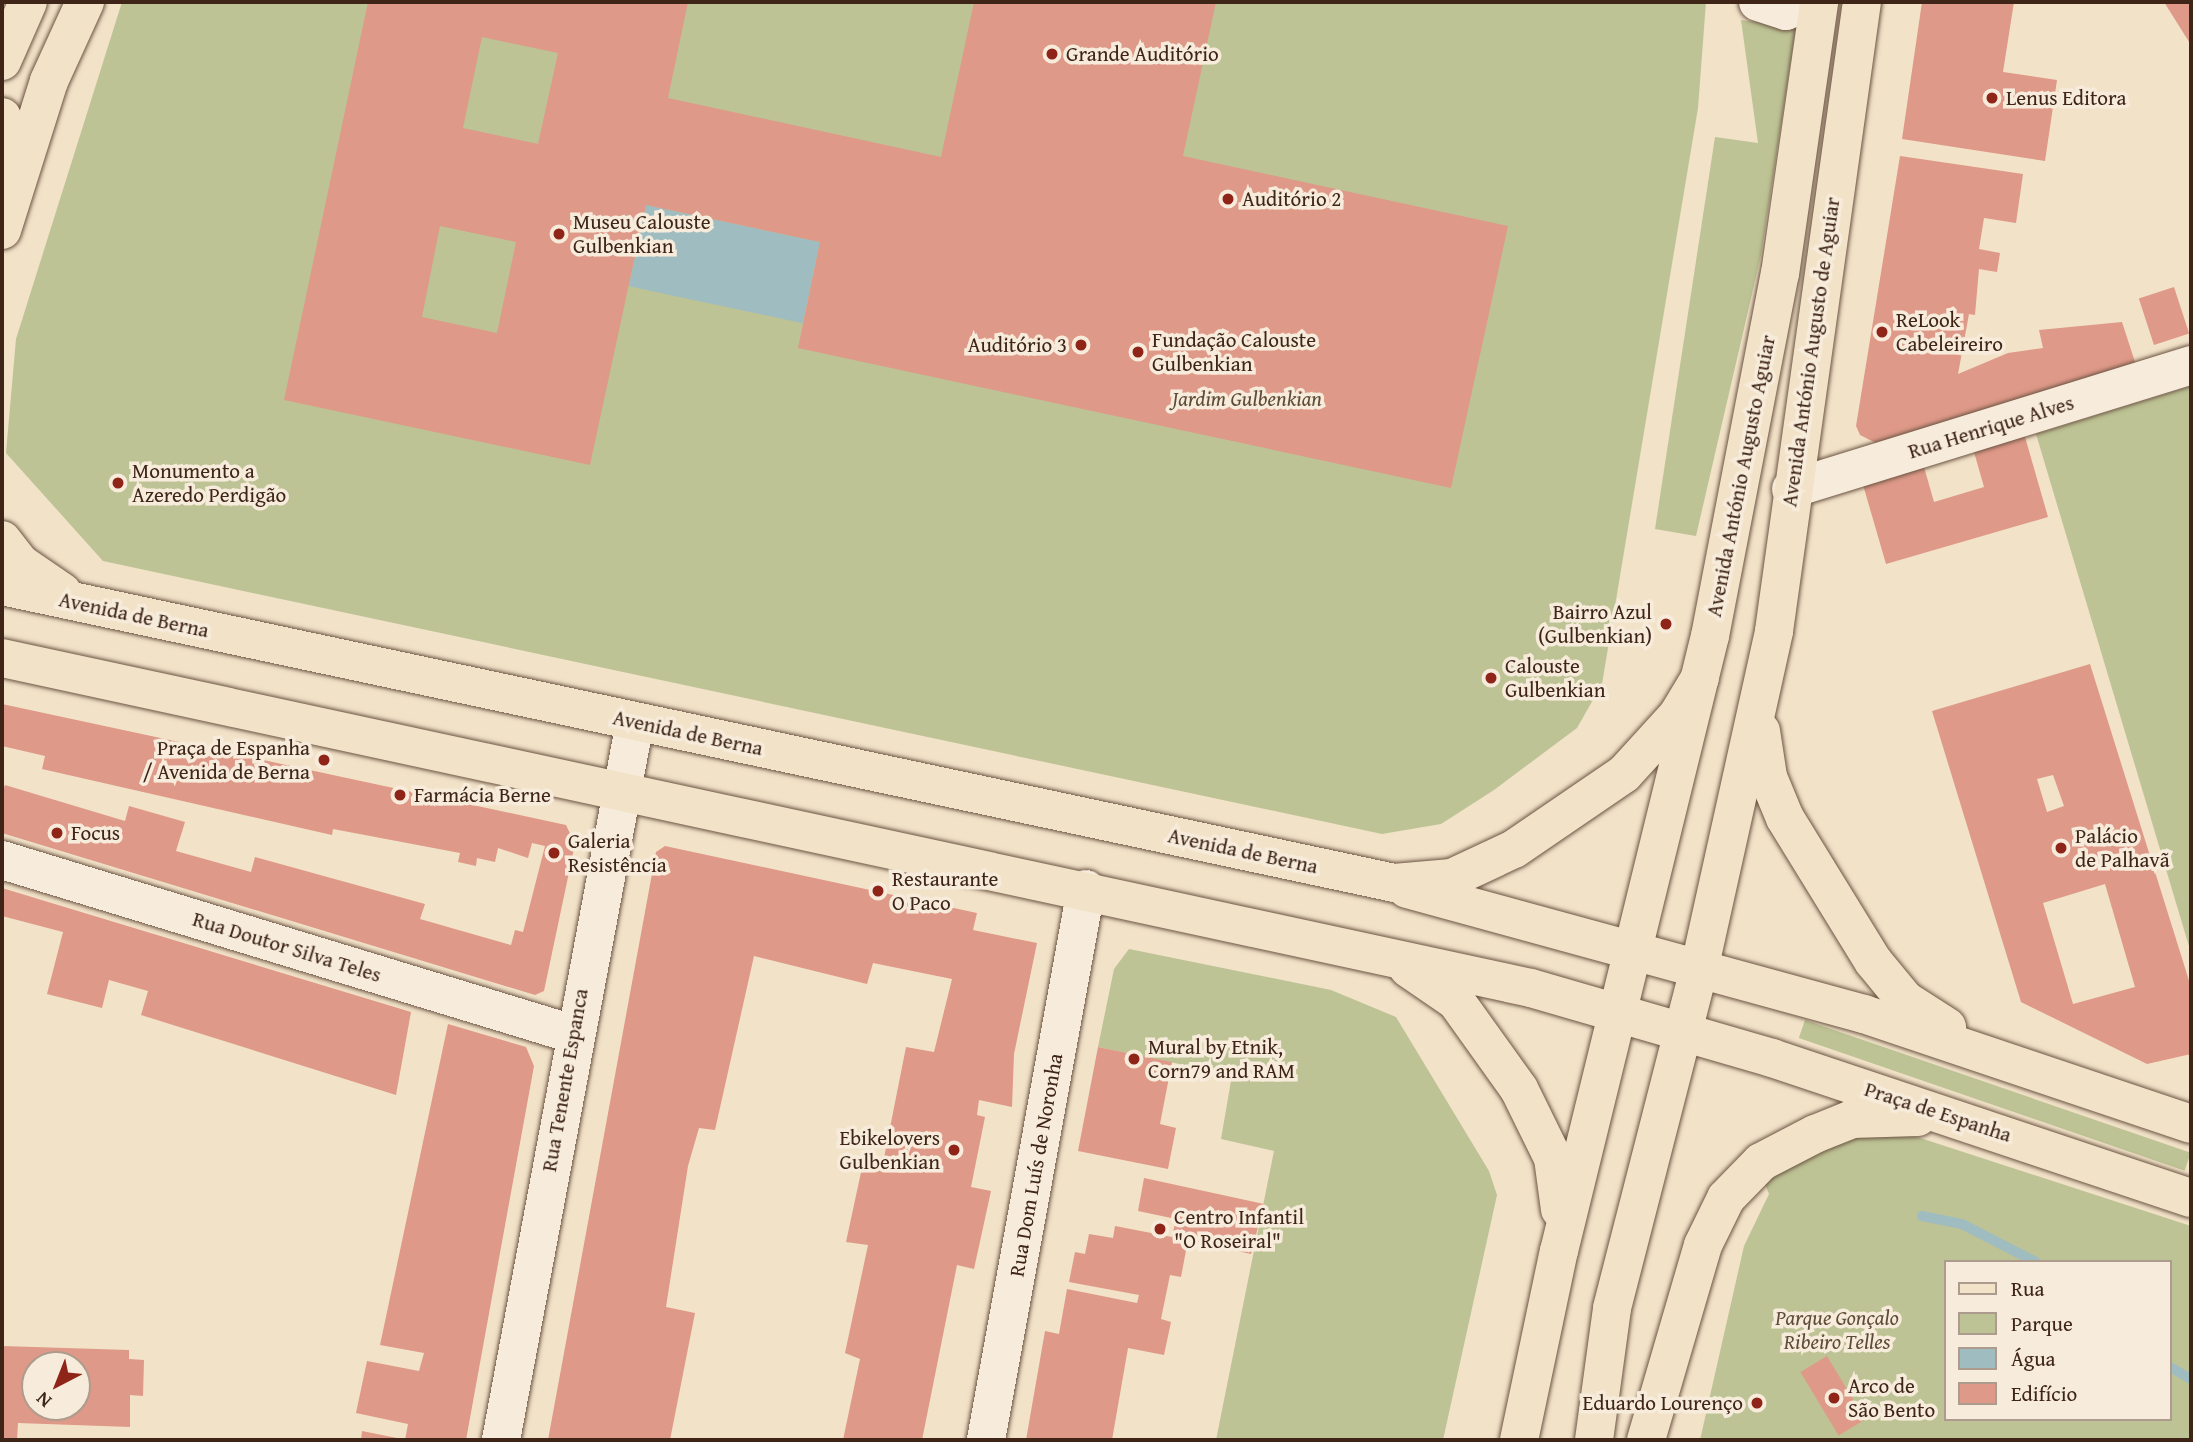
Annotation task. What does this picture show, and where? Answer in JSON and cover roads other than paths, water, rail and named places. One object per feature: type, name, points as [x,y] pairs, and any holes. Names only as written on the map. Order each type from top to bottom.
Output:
[{"type":"main road","points":[[2,230],[60,51],[85,2]]},
{"type":"main road","name":"Avenida António Augusto de Aguiar","points":[[1780,274],[1819,2]]},
{"type":"main road","name":"Avenida António Augusto de Aguiar","points":[[1761,702],[1863,2]]},
{"type":"main road","points":[[2,61],[16,11]]},
{"type":"main road","points":[[2,117],[12,143],[14,189]]},
{"type":"main road","name":"Avenida António Augusto Aguiar","points":[[1633,952],[1700,678],[1780,274]]},
{"type":"main road","points":[[2,540],[21,564],[78,603]]},
{"type":"main road","name":"Avenida de Berna","points":[[2,586],[1375,879]]},
{"type":"main road","points":[[2,658],[1360,947],[1434,984],[1474,1021],[1553,1158],[1559,1251]]},
{"type":"main road","points":[[1375,879],[1452,878],[1514,849],[1624,774],[1676,716],[1700,678]]},
{"type":"main road","points":[[1594,1440],[1612,1308],[1699,970],[1761,702]]},
{"type":"main road","points":[[1761,702],[1768,777],[1785,818],[1887,982],[1963,1037],[2037,1071]]},
{"type":"main road","points":[[1375,879],[1864,1014],[2191,1124]]},
{"type":"main road","name":"Praça de Espanha","points":[[1360,947],[1682,1032],[1992,1130],[2191,1198]]},
{"type":"main road","points":[[1519,1440],[1559,1251],[1633,952]]},
{"type":"main road","points":[[1646,1440],[1703,1245],[1726,1198],[1749,1172],[1786,1146],[1852,1119],[1918,1117],[1992,1130]]},
{"type":"street","points":[[1758,2],[1786,11],[1806,2]]},
{"type":"street","name":"Rua Henrique Alves","points":[[1791,489],[2191,365]]},
{"type":"street","name":"Rua Tenente Espanca","points":[[500,1440],[573,1034],[635,722]]},
{"type":"street","name":"Rua Doutor Silva Teles","points":[[2,860],[573,1034]]},
{"type":"street","name":"Rua Dom Luís de Noronha","points":[[986,1440],[1086,890]]},
{"type":"water","points":[[646,205],[820,242],[803,323],[629,286]]},
{"type":"waterway","points":[[1922,1216],[1962,1224],[2032,1260]]},
{"type":"waterway","points":[[2172,1368],[2191,1379]]},
{"type":"place","name":"Grande Auditório","points":[[1052,54]]},
{"type":"place","name":"Lenus Editora","points":[[1992,98]]},
{"type":"place","name":"Auditório 2","points":[[1228,199]]},
{"type":"place","name":"Museu Calouste Gulbenkian","points":[[559,234]]},
{"type":"place","name":"ReLook Cabeleireiro","points":[[1882,332]]},
{"type":"place","name":"Auditório 3","points":[[1081,345]]},
{"type":"place","name":"Fundação Calouste Gulbenkian","points":[[1138,352]]},
{"type":"place","name":"Monumento a Azeredo Perdigão","points":[[118,483]]},
{"type":"place","name":"Bairro Azul (Gulbenkian)","points":[[1666,624]]},
{"type":"place","name":"Calouste Gulbenkian","points":[[1491,678]]},
{"type":"place","name":"Praça de Espanha / Avenida de Berna","points":[[324,760]]},
{"type":"place","name":"Farmácia Berne","points":[[400,795]]},
{"type":"place","name":"Focus","points":[[57,833]]},
{"type":"place","name":"Palácio de Palhavã","points":[[2061,848]]},
{"type":"place","name":"Galeria Resistência","points":[[554,853]]},
{"type":"place","name":"Restaurante O Paco","points":[[878,891]]},
{"type":"place","name":"Mural by Etnik, Corn79 and RAM","points":[[1134,1059]]},
{"type":"place","name":"Ebikelovers Gulbenkian","points":[[954,1150]]},
{"type":"place","name":"Centro Infantil \"O Roseiral\"","points":[[1160,1229]]},
{"type":"place","name":"Arco de São Bento","points":[[1834,1398]]},
{"type":"place","name":"Eduardo Lourenço","points":[[1757,1403]]},
{"type":"park label","name":"Jardim Gulbenkian","points":[[1247,399]]},
{"type":"park label","name":"Parque Gonçalo Ribeiro Telles","points":[[1837,1330]]}]
